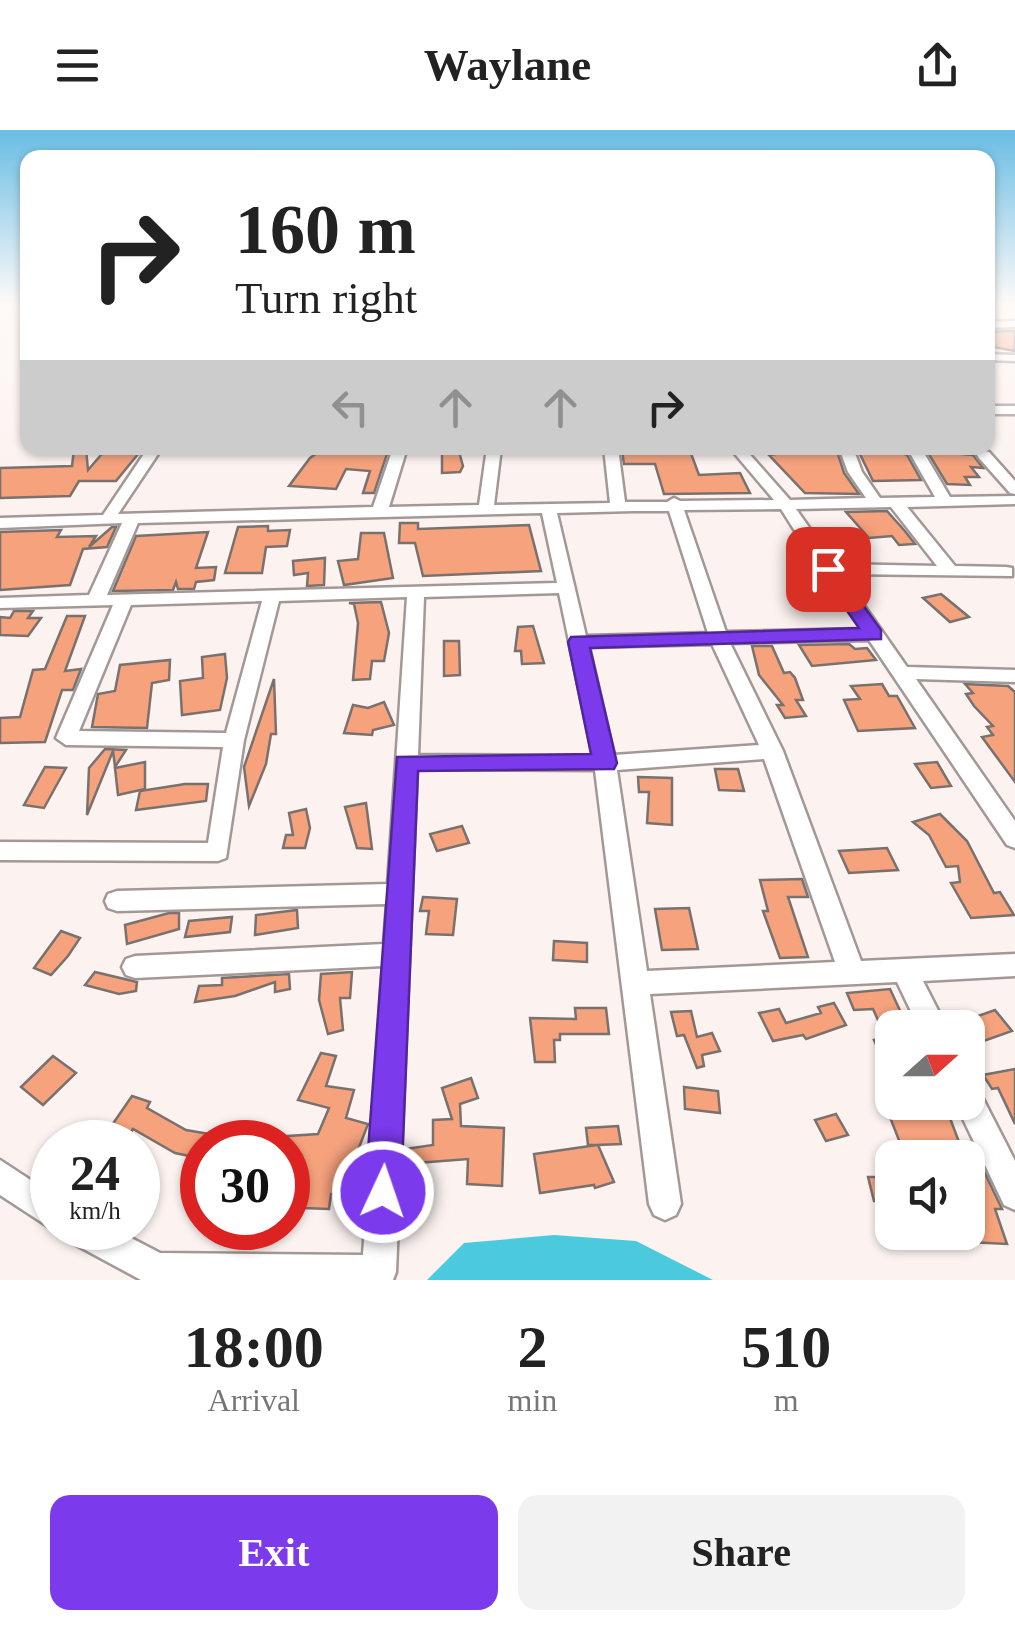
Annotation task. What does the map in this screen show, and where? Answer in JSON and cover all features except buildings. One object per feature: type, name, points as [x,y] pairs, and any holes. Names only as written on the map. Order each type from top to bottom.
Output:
[{"type":"street","points":[[108,518],[150,455]]},
{"type":"street","points":[[379,514],[398,455]]},
{"type":"street","points":[[486,511],[493,455]]},
{"type":"street","points":[[612,455],[618,505]]},
{"type":"street","points":[[742,455],[785,503],[1015,840]]},
{"type":"street","points":[[849,455],[875,501]]},
{"type":"street","points":[[918,455],[945,501]]},
{"type":"street","points":[[984,455],[1015,490]]},
{"type":"street","points":[[0,522],[548,510],[674,503],[1015,500]]},
{"type":"street","points":[[894,502],[950,571]]},
{"type":"street","points":[[674,503],[718,637],[772,752],[851,970]]},
{"type":"street","points":[[548,510],[605,763],[665,1204]]},
{"type":"street","points":[[95,602],[132,519]]},
{"type":"street","points":[[828,569],[1006,572]]},
{"type":"street","points":[[0,603],[566,588]]},
{"type":"street","points":[[116,1250],[156,1275],[380,1276],[416,593]]},
{"type":"street","points":[[0,851],[218,852],[234,740],[272,596]]},
{"type":"street","points":[[124,600],[66,738],[234,740]]},
{"type":"street","points":[[578,642],[873,634]]},
{"type":"street","points":[[900,673],[1015,676]]},
{"type":"street","points":[[406,762],[605,763],[772,752]]},
{"type":"street","points":[[116,901],[398,894]]},
{"type":"street","points":[[136,967],[394,954]]},
{"type":"street","points":[[637,983],[1015,965]]},
{"type":"street","points":[[904,968],[924,1010]]},
{"type":"street","points":[[978,1120],[1015,1194]]},
{"type":"street","points":[[0,1176],[30,1197]]},
{"type":"water","points":[[554,1235],[636,1241],[713,1280],[427,1280],[464,1243]]},
{"type":"route","points":[[383,1192],[406,762],[605,763],[578,642],[873,634],[828,569]]}]
